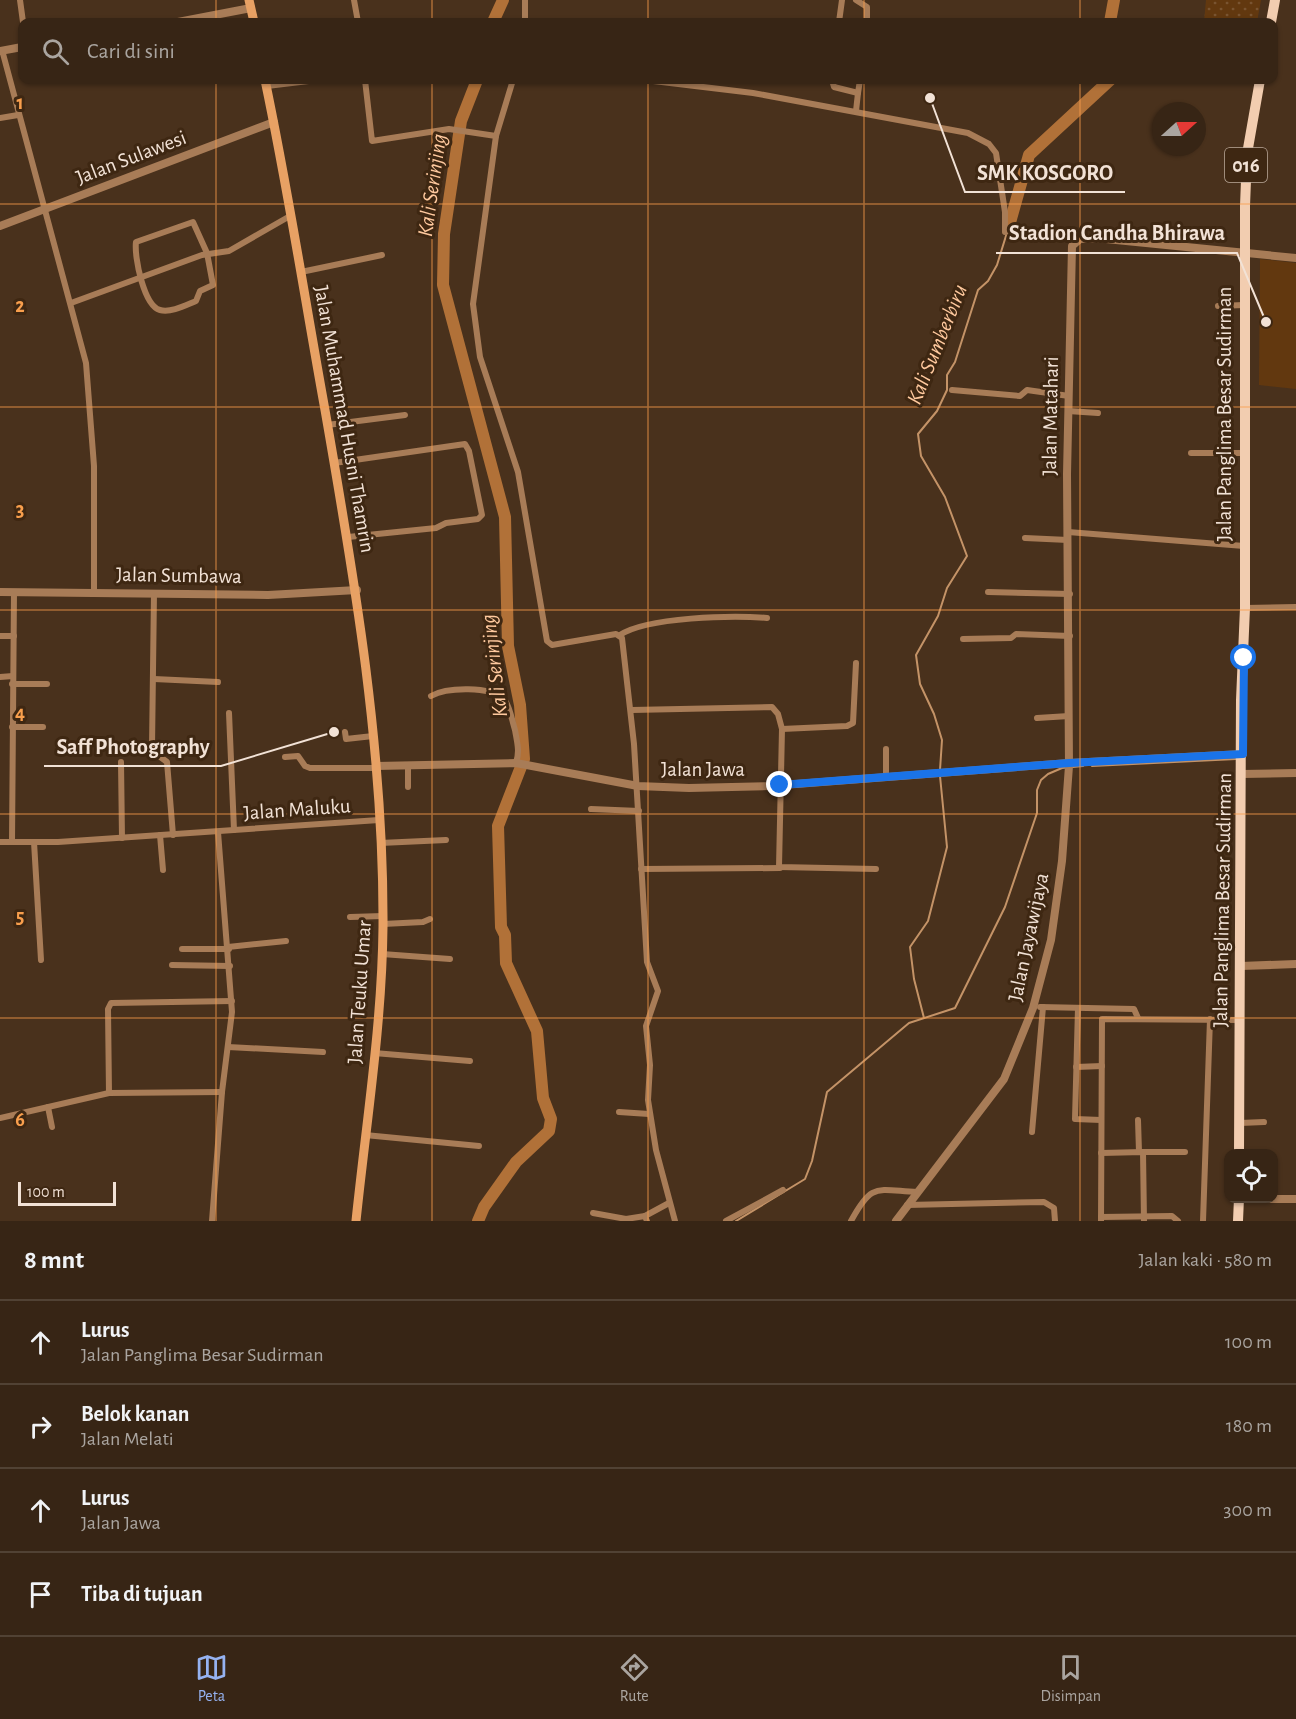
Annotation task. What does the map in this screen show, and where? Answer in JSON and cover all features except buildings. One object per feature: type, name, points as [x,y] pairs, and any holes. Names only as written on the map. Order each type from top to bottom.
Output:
[{"type":"main road","points":[[1272,18],[1275,0]]},
{"type":"main road","name":"Jalan Muhammad Husni Thamrin","points":[[266,84],[357,590],[376,767]]},
{"type":"main road","name":"016","points":[[1244,251],[1247,154],[1259,84]]},
{"type":"main road","name":"Jalan Panglima Besar Sudirman","points":[[1239,1149],[1243,754],[1241,700],[1245,608],[1244,251]]},
{"type":"main road","name":"Jalan Teuku Umar","points":[[356,1221],[382,954],[383,920],[376,767]]},
{"type":"main road","points":[[1238,1221],[1239,1203]]},
{"type":"street","points":[[20,0],[22,18]]},
{"type":"street","points":[[354,0],[357,18]]},
{"type":"street","points":[[525,0],[525,18]]},
{"type":"street","points":[[840,18],[842,0]]},
{"type":"street","points":[[856,0],[868,9],[867,18]]},
{"type":"street","points":[[194,18],[250,4]]},
{"type":"street","points":[[18,48],[1,50],[43,210],[83,347],[94,465],[94,591]]},
{"type":"street","points":[[365,84],[372,141],[449,129],[493,135]]},
{"type":"street","points":[[512,84],[493,135],[473,294],[476,337],[518,472],[547,639],[552,645],[620,635],[639,626],[722,616],[767,618]]},
{"type":"street","points":[[690,84],[856,111],[968,133],[989,144],[999,164],[1007,232],[1064,237],[1076,241],[1096,237],[1296,258]]},
{"type":"street","points":[[833,84],[834,87],[858,93]]},
{"type":"street","points":[[856,111],[859,84]]},
{"type":"street","points":[[0,118],[18,115]]},
{"type":"street","name":"Jalan Sulawesi","points":[[0,226],[274,122]]},
{"type":"street","points":[[70,303],[207,253],[229,251],[291,216]]},
{"type":"street","points":[[193,222],[207,253],[213,285],[200,291],[196,301],[171,310],[159,310],[152,305],[140,277],[135,255],[136,244],[139,240],[193,222]]},
{"type":"street","name":"Jalan Matahari","points":[[1068,767],[1070,253],[1076,241]]},
{"type":"street","points":[[301,272],[382,255]]},
{"type":"street","points":[[1218,306],[1244,305]]},
{"type":"street","points":[[952,390],[1020,396],[1027,390],[1068,396]]},
{"type":"street","points":[[1068,411],[1098,413]]},
{"type":"street","points":[[327,425],[405,415]]},
{"type":"street","points":[[334,463],[465,444],[482,515],[478,519],[446,523],[436,528],[348,537]]},
{"type":"street","points":[[1191,453],[1243,453]]},
{"type":"street","points":[[1025,538],[1068,536],[1244,546]]},
{"type":"street","name":"Jalan Sumbawa","points":[[0,592],[268,594],[357,590]]},
{"type":"street","points":[[12,842],[14,592]]},
{"type":"street","points":[[988,592],[1070,594]]},
{"type":"street","points":[[154,593],[152,749],[167,762],[173,835]]},
{"type":"street","points":[[1245,608],[1296,607]]},
{"type":"street","points":[[963,639],[1011,638],[1016,634],[1070,636]]},
{"type":"street","points":[[620,635],[626,656],[632,710],[648,968],[658,991],[646,1026],[650,1065],[649,1114],[675,1221]]},
{"type":"street","points":[[0,636],[14,636]]},
{"type":"street","points":[[782,729],[847,726],[853,723],[856,663]]},
{"type":"street","points":[[0,677],[47,684]]},
{"type":"street","points":[[154,679],[218,682]]},
{"type":"street","points":[[431,696],[442,691],[462,689],[489,691],[499,695],[507,705],[514,728],[519,752],[517,763]]},
{"type":"street","points":[[632,710],[768,706],[778,714],[782,729],[780,868]]},
{"type":"street","points":[[229,713],[234,830]]},
{"type":"street","points":[[1036,718],[1069,716]]},
{"type":"street","points":[[12,727],[44,727]]},
{"type":"street","points":[[345,732],[346,739],[373,736]]},
{"type":"street","points":[[886,749],[886,778]]},
{"type":"street","name":"Jalan Jawa","points":[[376,767],[517,763],[638,786],[780,785],[1243,754]]},
{"type":"street","points":[[285,757],[298,756],[304,766],[310,768],[376,767]]},
{"type":"street","points":[[121,762],[122,838]]},
{"type":"street","points":[[408,765],[408,787]]},
{"type":"street","name":"Jalan Jayawijaya","points":[[896,1221],[1004,1079],[1033,1008],[1051,940],[1057,901],[1068,767]]},
{"type":"street","points":[[1242,774],[1296,773]]},
{"type":"street","points":[[591,810],[639,811]]},
{"type":"street","name":"Jalan Maluku","points":[[0,842],[122,838],[379,820]]},
{"type":"street","points":[[212,1221],[232,1000],[218,832]]},
{"type":"street","points":[[160,835],[164,870]]},
{"type":"street","points":[[380,843],[446,840]]},
{"type":"street","points":[[34,842],[41,960]]},
{"type":"street","points":[[641,869],[876,869]]},
{"type":"street","points":[[350,918],[423,922],[430,920]]},
{"type":"street","points":[[182,950],[229,948],[286,941]]},
{"type":"street","points":[[382,954],[450,959]]},
{"type":"street","points":[[1241,966],[1296,964]]},
{"type":"street","points":[[172,965],[230,966]]},
{"type":"street","points":[[109,1093],[108,1009],[111,1003],[232,1000]]},
{"type":"street","points":[[1032,1132],[1042,1007]]},
{"type":"street","points":[[1033,1008],[1134,1009],[1138,1018]]},
{"type":"street","points":[[1078,1008],[1075,1119],[1101,1120]]},
{"type":"street","points":[[1178,1221],[1172,1216],[1144,1219],[1101,1219],[1102,1019],[1240,1020]]},
{"type":"street","points":[[1203,1221],[1210,1019]]},
{"type":"street","points":[[228,1047],[322,1052]]},
{"type":"street","points":[[374,1053],[470,1061]]},
{"type":"street","points":[[1076,1067],[1102,1066]]},
{"type":"street","points":[[0,1118],[109,1093],[222,1092]]},
{"type":"street","points":[[48,1107],[52,1127]]},
{"type":"street","points":[[619,1112],[649,1114]]},
{"type":"street","points":[[1138,1120],[1144,1219]]},
{"type":"street","points":[[1239,1123],[1264,1122]]},
{"type":"street","points":[[365,1136],[478,1146]]},
{"type":"street","points":[[1101,1153],[1185,1152]]},
{"type":"street","points":[[726,1221],[783,1190]]},
{"type":"street","points":[[851,1221],[863,1198],[873,1191],[917,1192]]},
{"type":"street","points":[[1278,1199],[1296,1199]]},
{"type":"street","points":[[907,1205],[1044,1202],[1054,1208],[1055,1221]]},
{"type":"street","points":[[593,1214],[626,1219],[646,1219],[669,1203]]},
{"type":"shaded area","points":[[1206,0],[1261,0],[1258,18],[1204,18]]},
{"type":"shaded area","points":[[1260,259],[1296,263],[1296,389],[1259,385]]},
{"type":"waterway","name":"Kali Serinjing","points":[[495,18],[503,0]]},
{"type":"waterway","name":"Kali Sumberbiru","points":[[1111,18],[1114,0]]},
{"type":"waterway","name":"Kali Serinjing","points":[[475,84],[461,121],[444,234],[443,285],[505,517],[508,646],[520,705],[524,759],[498,826],[501,927],[505,935],[506,963],[537,1031],[543,1098],[551,1119],[549,1131],[516,1162],[484,1207],[478,1221]]},
{"type":"waterway","name":"Kali Sumberbiru","points":[[1009,226],[1029,155],[1106,84]]},
{"type":"waterway","name":"Kali Sumberbiru","points":[[940,770],[942,740],[934,714],[920,684],[916,655],[938,616],[947,588],[967,556],[945,497],[921,456],[918,434],[937,411],[947,390],[947,375],[955,362],[978,290],[988,281],[997,265],[1009,226]]},
{"type":"waterway","points":[[1092,766],[1236,759]]},
{"type":"waterway","points":[[736,1221],[805,1179],[812,1161],[827,1092],[909,1023],[955,1008],[1005,907],[1037,813],[1037,790],[1041,780],[1062,768],[1083,766]]},
{"type":"waterway","name":"Kali Sumberbiru","points":[[924,1018],[914,979],[910,947],[928,921],[947,847],[940,776]]},
{"type":"place","name":"SMK KOSGORO","points":[[930,98]]},
{"type":"place","name":"Stadion Candha Bhirawa","points":[[1266,322]]},
{"type":"place","name":"Saff Photography","points":[[334,732]]},
{"type":"route","points":[[780,785],[1069,763],[1243,754],[1241,700],[1244,658]]}]
